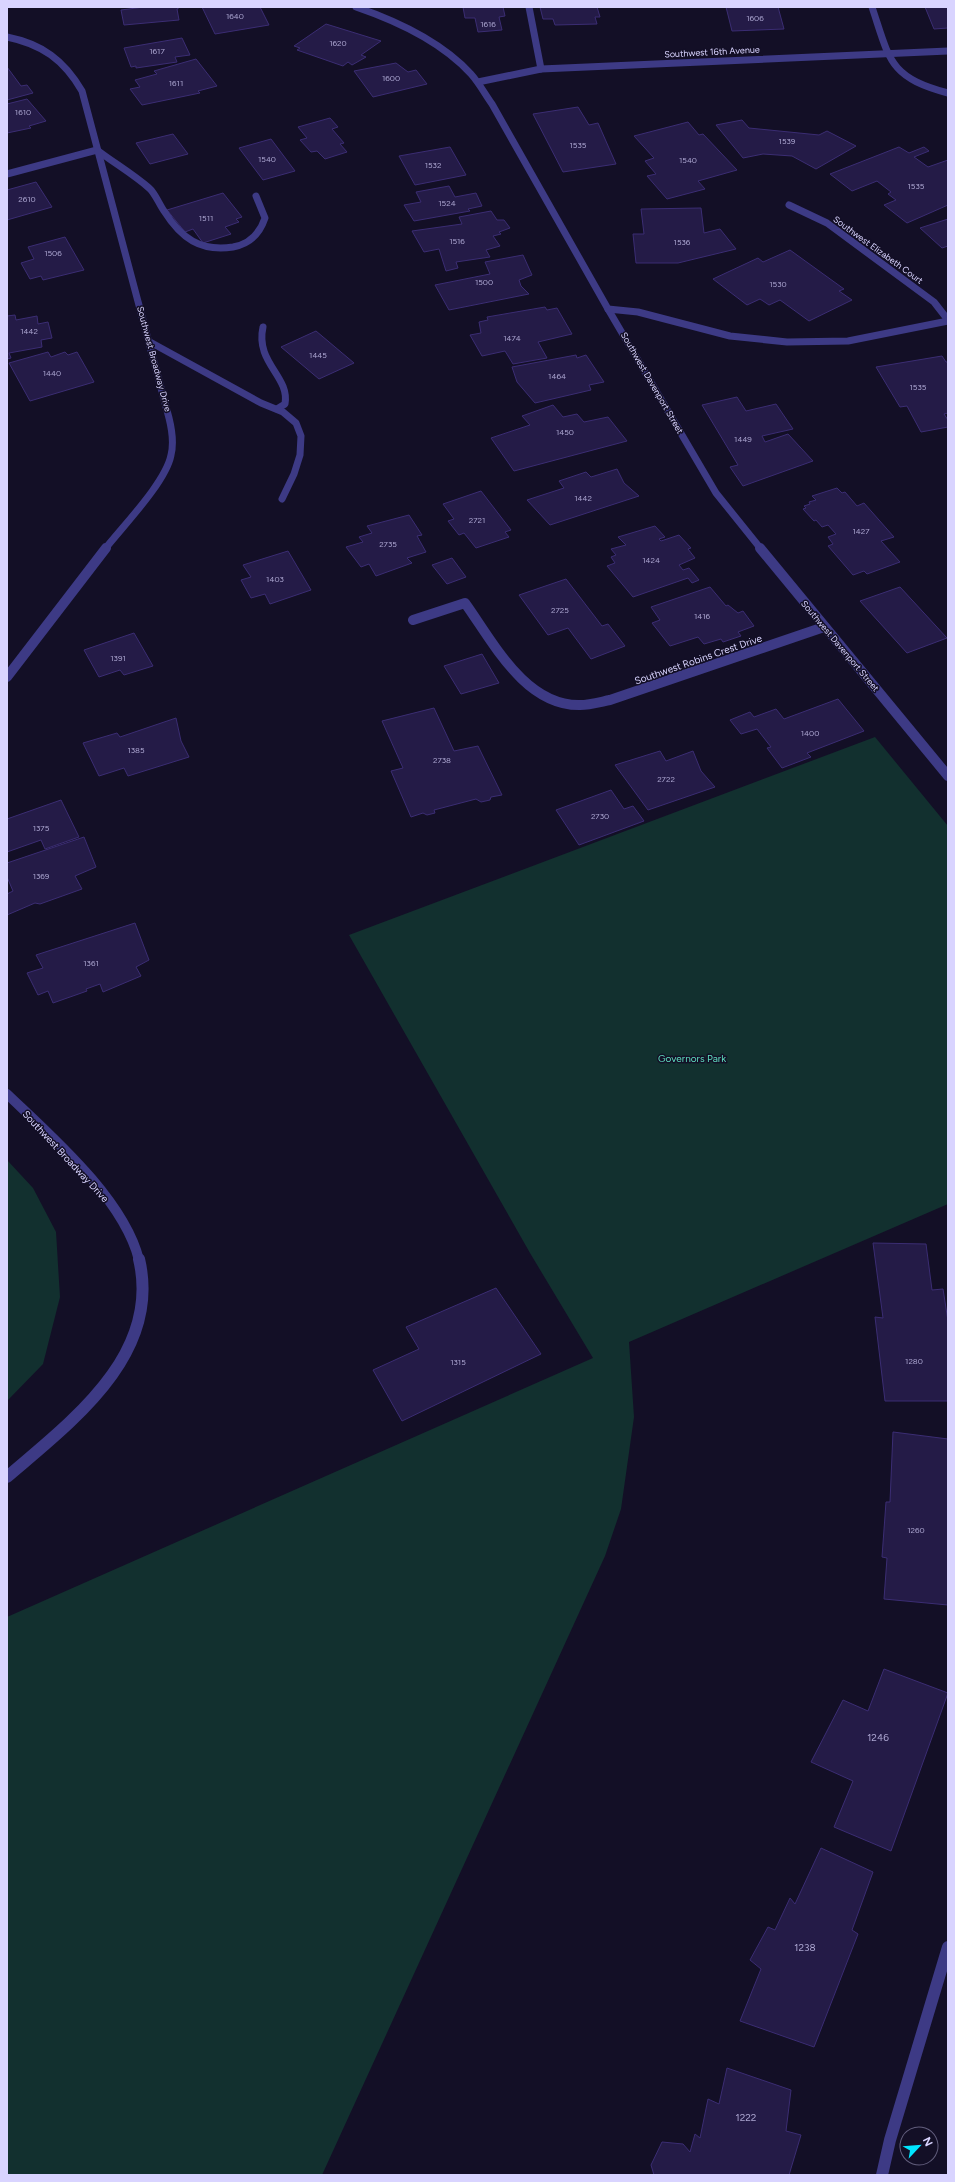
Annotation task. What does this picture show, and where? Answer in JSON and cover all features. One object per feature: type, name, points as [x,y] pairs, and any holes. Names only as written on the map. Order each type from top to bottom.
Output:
[{"type":"street","name":"Southwest Davenport Street","points":[[356,7],[418,35],[454,60],[478,82],[492,104],[608,309],[716,493],[824,627],[948,776]]},
{"type":"street","points":[[529,7],[541,69]]},
{"type":"street","points":[[872,7],[896,69],[905,77],[918,84],[948,93]]},
{"type":"street","name":"Southwest Broadway Drive","points":[[7,37],[45,49],[56,55],[74,75],[82,91],[150,342],[171,427],[171,458],[151,490],[34,639],[7,677]]},
{"type":"street","name":"Southwest 16th Avenue","points":[[478,82],[541,69],[948,51]]},
{"type":"street","points":[[7,174],[97,150],[150,189],[172,224],[190,240],[205,248],[220,249],[239,246],[252,239],[261,230],[265,218],[256,196]]},
{"type":"street","name":"Southwest Elizabeth Court","points":[[789,205],[827,223],[934,302],[948,321]]},
{"type":"street","points":[[608,309],[638,312],[701,330],[730,336],[787,342],[848,341],[948,321]]},
{"type":"street","points":[[262,327],[260,339],[265,358],[286,393],[285,404],[277,409]]},
{"type":"street","points":[[150,342],[261,403],[277,409],[288,416],[299,428],[301,443],[298,462],[290,485],[282,499]]},
{"type":"street","name":"Southwest Robins Crest Drive","points":[[413,620],[465,603],[512,668],[530,688],[550,699],[579,705],[610,700],[824,627]]},
{"type":"street","name":"Southwest Broadway Drive","points":[[7,1094],[88,1175],[112,1204],[134,1244],[142,1274],[142,1298],[138,1325],[123,1356],[108,1380],[82,1411],[7,1477]]},
{"type":"street","points":[[882,2175],[890,2140],[948,1947]]},
{"type":"green space","name":"Governors Park","points":[[875,737],[948,826],[948,1204],[629,1342],[634,1417],[621,1509],[605,1556],[322,2175],[7,2175],[7,1617],[593,1358],[530,1253],[349,935]]},
{"type":"green space","points":[[7,1160],[33,1188],[56,1232],[60,1297],[43,1364],[7,1401]]},
{"type":"building","points":[[144,7],[180,7],[177,9],[179,20],[124,25],[121,10]]},
{"type":"building","points":[[202,7],[260,7],[269,25],[215,34]]},
{"type":"building","points":[[463,7],[503,7],[505,16],[499,17],[502,30],[478,32],[475,18],[465,18]]},
{"type":"building","points":[[540,7],[597,7],[600,17],[595,17],[597,24],[555,25],[553,19],[543,19]]},
{"type":"building","points":[[726,7],[778,7],[784,29],[732,31]]},
{"type":"building","points":[[925,7],[948,7],[948,28],[934,29]]},
{"type":"building","points":[[326,24],[381,41],[361,55],[366,57],[352,65],[348,62],[343,66],[297,50],[300,48],[294,46]]},
{"type":"building","points":[[182,38],[190,55],[175,57],[177,62],[136,68],[136,66],[131,67],[124,48]]},
{"type":"building","points":[[196,59],[217,86],[198,91],[200,93],[142,105],[130,89],[140,87],[135,80],[157,74],[154,71]]},
{"type":"building","points":[[396,63],[408,72],[416,70],[427,84],[373,97],[354,71]]},
{"type":"building","points":[[7,67],[21,86],[27,85],[33,93],[7,100]]},
{"type":"building","points":[[27,99],[46,121],[29,126],[31,128],[7,133],[7,104]]},
{"type":"building","points":[[578,107],[589,125],[598,123],[616,164],[563,172],[533,114]]},
{"type":"building","points":[[330,118],[338,127],[332,129],[344,143],[340,144],[347,152],[325,159],[317,151],[311,152],[300,140],[307,138],[298,127]]},
{"type":"building","points":[[742,120],[749,128],[819,135],[827,131],[856,146],[816,169],[792,156],[763,154],[743,158],[716,125]]},
{"type":"building","points":[[688,122],[699,135],[703,134],[737,170],[698,181],[705,189],[667,199],[647,176],[656,174],[645,161],[654,158],[634,136]]},
{"type":"building","points":[[173,134],[188,154],[150,164],[136,143]]},
{"type":"building","points":[[271,139],[295,171],[263,180],[239,148]]},
{"type":"building","points":[[450,147],[466,175],[415,185],[399,156]]},
{"type":"building","points":[[899,147],[909,153],[924,147],[929,151],[914,157],[928,167],[948,160],[948,205],[907,223],[884,205],[896,200],[888,194],[891,192],[877,181],[852,191],[830,174]]},
{"type":"building","points":[[36,182],[52,207],[7,220],[7,190]]},
{"type":"building","points":[[449,186],[455,197],[476,193],[482,206],[468,209],[470,211],[414,221],[404,205],[421,202],[416,192]]},
{"type":"building","points":[[223,193],[242,217],[236,219],[239,222],[225,227],[231,234],[203,243],[193,229],[185,232],[167,210]]},
{"type":"building","points":[[701,208],[704,233],[720,229],[736,249],[678,263],[636,263],[633,234],[644,234],[641,209]]},
{"type":"building","points":[[491,211],[497,220],[504,220],[510,228],[499,232],[501,234],[493,236],[500,246],[486,250],[490,257],[456,262],[458,268],[446,271],[439,249],[424,252],[412,231],[462,224],[459,217]]},
{"type":"building","points":[[948,219],[948,246],[942,248],[920,228]]},
{"type":"building","points":[[65,237],[84,270],[43,280],[41,276],[30,279],[21,263],[34,259],[28,247]]},
{"type":"building","points":[[790,250],[844,289],[839,291],[852,300],[809,321],[780,300],[769,305],[760,299],[747,305],[713,279],[758,258],[763,262]]},
{"type":"building","points":[[523,255],[532,275],[519,280],[521,286],[529,294],[449,310],[435,285],[490,274],[485,262]]},
{"type":"building","points":[[545,307],[547,310],[557,308],[572,334],[538,342],[547,358],[513,364],[505,351],[482,356],[470,335],[481,333],[479,322],[488,320],[487,317]]},
{"type":"building","points":[[15,315],[16,320],[37,316],[38,324],[48,322],[52,338],[41,340],[42,347],[9,353],[11,358],[7,359],[7,316]]},
{"type":"building","points":[[316,331],[354,363],[319,379],[281,347]]},
{"type":"building","points":[[48,352],[51,357],[65,352],[68,355],[77,352],[94,382],[30,401],[9,363]]},
{"type":"building","points":[[576,355],[577,358],[586,355],[604,382],[589,385],[591,390],[535,403],[517,382],[512,367]]},
{"type":"building","points":[[942,356],[946,362],[948,362],[948,413],[944,414],[948,420],[948,427],[921,432],[907,406],[900,407],[876,367]]},
{"type":"building","points":[[737,397],[746,411],[776,404],[793,429],[762,436],[765,442],[788,434],[813,461],[743,486],[730,467],[738,465],[702,405]]},
{"type":"building","points":[[553,405],[563,417],[577,414],[584,422],[608,417],[627,441],[514,471],[491,438],[530,425],[522,416]]},
{"type":"building","points":[[617,469],[624,483],[639,496],[550,525],[527,500],[564,488],[559,481],[586,472],[591,477]]},
{"type":"building","points":[[837,488],[842,493],[845,492],[857,506],[864,503],[894,537],[881,541],[900,562],[867,574],[864,571],[853,575],[828,546],[833,544],[828,537],[836,534],[828,525],[822,527],[816,520],[814,521],[803,509],[806,508],[804,506],[810,504],[809,502],[816,500],[812,496]]},
{"type":"building","points":[[481,491],[511,530],[505,532],[509,537],[476,548],[464,533],[459,535],[448,521],[454,519],[443,504]]},
{"type":"building","points":[[409,515],[422,535],[417,536],[426,552],[407,558],[412,563],[376,576],[369,564],[361,567],[346,547],[363,542],[359,537],[372,533],[367,526]]},
{"type":"building","points":[[655,526],[665,537],[659,539],[661,541],[679,535],[691,548],[688,549],[695,558],[679,565],[683,570],[689,568],[699,580],[692,583],[688,578],[633,597],[607,566],[615,563],[611,557],[616,555],[611,549],[626,545],[618,537]]},
{"type":"building","points":[[288,551],[311,590],[270,604],[265,594],[251,598],[241,580],[251,577],[243,565]]},
{"type":"building","points":[[452,558],[466,577],[447,584],[432,565]]},
{"type":"building","points":[[566,579],[602,626],[608,624],[625,646],[591,659],[568,628],[548,635],[519,595]]},
{"type":"building","points":[[710,587],[726,606],[728,605],[738,613],[743,611],[754,626],[738,632],[741,636],[723,642],[721,639],[704,644],[698,637],[670,646],[652,623],[660,620],[651,607]]},
{"type":"building","points":[[900,587],[947,638],[907,653],[860,601]]},
{"type":"building","points":[[134,633],[153,666],[124,675],[120,670],[99,677],[84,650]]},
{"type":"building","points":[[482,654],[499,683],[461,694],[444,666]]},
{"type":"building","points":[[838,699],[864,731],[807,753],[811,757],[782,768],[767,748],[771,747],[757,729],[741,734],[730,720],[750,712],[754,717],[776,709],[784,719]]},
{"type":"building","points":[[434,708],[454,751],[478,746],[502,795],[491,797],[490,800],[481,802],[476,799],[434,810],[435,813],[427,815],[423,813],[411,817],[391,771],[403,768],[382,721]]},
{"type":"building","points":[[176,718],[181,741],[189,757],[128,776],[124,768],[99,776],[83,743],[117,733],[120,737]]},
{"type":"building","points":[[660,751],[666,761],[693,751],[701,771],[715,787],[648,810],[615,765]]},
{"type":"building","points":[[611,790],[624,809],[633,806],[644,821],[579,845],[556,810]]},
{"type":"building","points":[[61,800],[79,837],[45,849],[41,840],[7,852],[7,819]]},
{"type":"building","points":[[84,837],[96,867],[75,876],[82,889],[40,904],[35,903],[7,915],[7,894],[13,891],[7,877],[7,863]]},
{"type":"building","points":[[135,923],[149,960],[136,967],[141,976],[103,992],[100,984],[86,989],[87,991],[53,1003],[48,991],[38,995],[27,973],[43,968],[36,955]]},
{"type":"building","points":[[873,1243],[926,1244],[932,1290],[943,1289],[948,1321],[948,1401],[885,1401],[875,1317],[883,1318]]},
{"type":"building","points":[[496,1288],[541,1354],[402,1421],[373,1370],[419,1349],[406,1327]]},
{"type":"building","points":[[893,1432],[948,1439],[948,1605],[884,1599],[887,1558],[882,1557],[886,1502],[890,1502]]},
{"type":"building","points":[[884,1669],[948,1693],[891,1851],[834,1827],[853,1781],[811,1762],[843,1700],[868,1711]]},
{"type":"building","points":[[821,1848],[873,1872],[852,1930],[858,1934],[814,2047],[740,2021],[761,1969],[750,1960],[768,1927],[775,1930],[790,1898],[795,1904]]},
{"type":"building","points":[[727,2068],[791,2090],[786,2131],[801,2135],[789,2175],[654,2175],[651,2165],[662,2142],[683,2144],[690,2152],[695,2134],[700,2138],[708,2099],[719,2104]]}]
